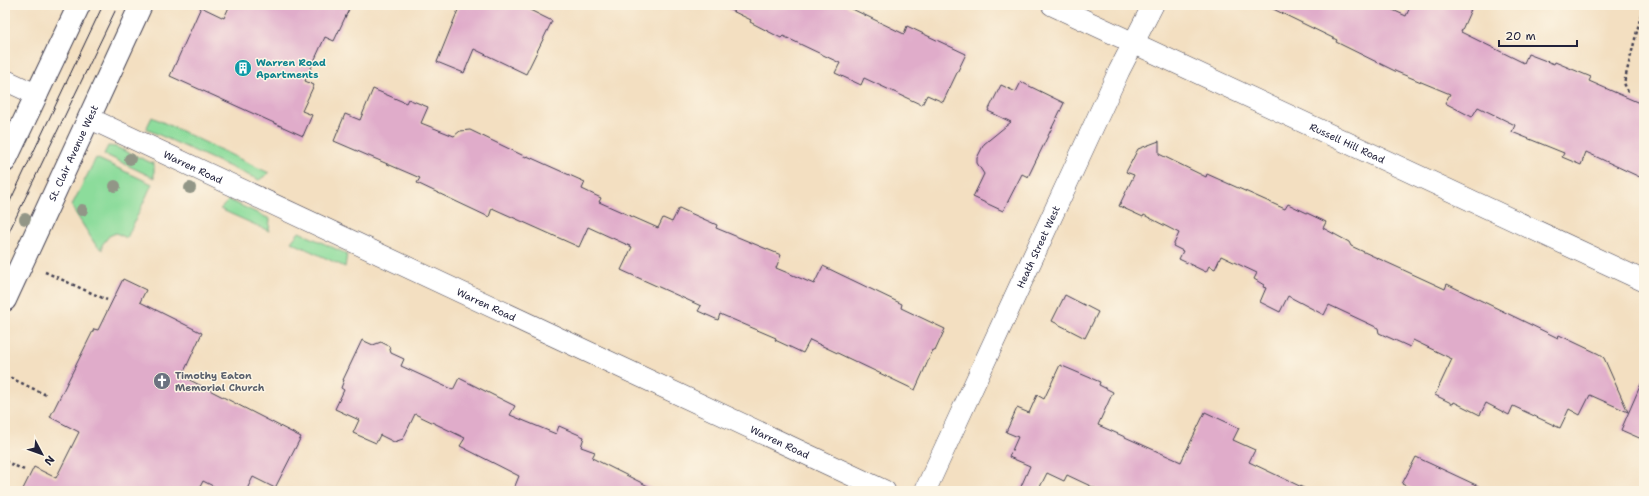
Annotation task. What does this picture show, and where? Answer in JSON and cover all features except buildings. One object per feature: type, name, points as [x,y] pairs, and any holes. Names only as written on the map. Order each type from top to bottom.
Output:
[{"type":"main road","points":[[5,161],[79,5]]},
{"type":"main road","name":"St. Clair Avenue West","points":[[5,300],[141,5]]},
{"type":"street","name":"Russell Hill Road","points":[[1052,5],[1644,281]]},
{"type":"street","name":"Heath Street West","points":[[925,491],[1119,71],[1154,5]]},
{"type":"street","points":[[5,80],[37,95]]},
{"type":"street","name":"Warren Road","points":[[89,118],[885,491]]},
{"type":"path","points":[[1628,92],[1624,83],[1641,15],[1644,13]]},
{"type":"path","points":[[40,270],[107,300]]},
{"type":"path","points":[[5,375],[46,395]]},
{"type":"path","points":[[5,461],[24,470]]},
{"type":"green space","points":[[152,117],[269,173],[259,180],[146,129]]},
{"type":"green space","points":[[108,146],[116,147],[154,164],[154,178],[104,154]]},
{"type":"green space","points":[[96,158],[152,184],[127,238],[116,233],[109,236],[102,245],[102,250],[95,244],[72,205]]},
{"type":"green space","points":[[229,200],[270,219],[269,231],[220,209]]},
{"type":"green space","points":[[299,232],[347,254],[345,267],[291,242]]},
{"type":"tram line","points":[[5,212],[103,5]]},
{"type":"tram line","points":[[5,240],[118,5]]},
{"type":"place","name":"Warren Road Apartments","points":[[243,68]]},
{"type":"place","name":"Timothy Eaton Memorial Church","points":[[162,381]]}]
